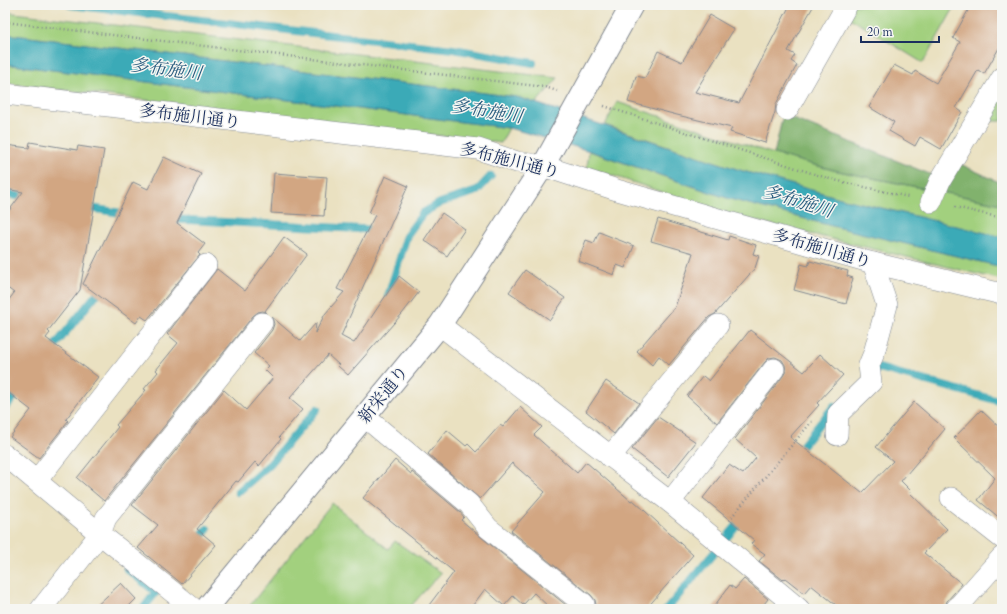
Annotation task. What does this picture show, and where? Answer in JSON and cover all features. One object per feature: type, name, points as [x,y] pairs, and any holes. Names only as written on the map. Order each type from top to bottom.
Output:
[{"type":"street","name":"新栄通り","points":[[206,609],[440,325],[542,166],[632,5]]},
{"type":"street","points":[[787,110],[847,5]]},
{"type":"street","points":[[931,202],[940,181],[1002,78]]},
{"type":"street","name":"多布施川通り","points":[[5,94],[478,149],[518,162],[542,166],[616,190],[873,263],[1002,294]]},
{"type":"street","points":[[837,435],[838,414],[871,382],[869,366],[887,305],[873,263]]},
{"type":"street","points":[[37,480],[206,265]]},
{"type":"street","points":[[41,609],[100,534],[106,518],[262,322]]},
{"type":"street","points":[[440,325],[670,502],[720,543],[789,606]]},
{"type":"street","points":[[610,457],[718,325]]},
{"type":"street","points":[[670,502],[774,369]]},
{"type":"street","points":[[365,417],[469,504],[488,528],[584,604]]},
{"type":"street","points":[[5,454],[100,534],[194,609]]},
{"type":"street","points":[[951,498],[1002,538]]},
{"type":"street","points":[[956,609],[1002,557]]},
{"type":"path","points":[[5,22],[545,87],[557,91]]},
{"type":"path","points":[[604,106],[830,179],[1002,218]]},
{"type":"path","points":[[720,543],[818,414]]},
{"type":"green space","points":[[851,5],[949,5],[954,8],[923,63],[845,15]]},
{"type":"green space","points":[[5,12],[558,78],[536,103],[517,97],[5,34]]},
{"type":"green space","points":[[5,64],[509,128],[501,143],[5,83]]},
{"type":"green space","points":[[1002,95],[1002,121],[987,121]]},
{"type":"green space","points":[[617,102],[774,154],[833,170],[1002,204],[1002,237],[844,199],[743,171],[605,125]]},
{"type":"green space","points":[[783,115],[947,181],[958,163],[999,182],[1001,204],[833,170],[774,154]]},
{"type":"green space","points":[[589,151],[730,199],[836,227],[1002,267],[1002,280],[728,214],[587,167]]},
{"type":"green space","points":[[332,503],[388,549],[395,541],[441,573],[410,607],[387,606],[385,609],[247,609]]},
{"type":"water","name":"多布施川","points":[[5,34],[517,97],[743,171],[844,199],[1002,237],[1002,267],[836,227],[730,199],[590,151],[509,128],[5,64]]},
{"type":"building","points":[[790,5],[814,5],[788,51],[795,55],[791,61],[797,65],[776,104],[775,112],[765,143],[730,132],[732,128],[628,102],[636,76],[645,78],[658,51],[682,62],[710,15],[734,29],[695,92],[739,103]]},
{"type":"building","points":[[971,5],[1002,5],[1002,43],[984,74],[978,70],[956,108],[962,112],[941,149],[920,137],[915,146],[889,131],[894,122],[869,107],[894,65],[913,75],[915,71],[936,83],[960,42],[953,38]]},
{"type":"building","points":[[30,142],[77,150],[78,146],[104,150],[80,290],[48,331],[50,333],[46,338],[98,377],[66,419],[68,421],[39,458],[10,437],[31,410],[5,390],[5,305],[14,293],[5,286],[5,216],[23,192],[5,189],[5,145],[29,148]]},
{"type":"building","points":[[164,157],[201,174],[177,223],[205,244],[198,253],[200,255],[147,320],[141,316],[136,323],[83,284],[133,182],[148,189]]},
{"type":"building","points":[[274,173],[327,177],[324,216],[271,213]]},
{"type":"building","points":[[385,176],[408,186],[341,336],[354,343],[399,276],[419,292],[402,314],[348,375],[328,355],[290,398],[303,409],[279,437],[281,439],[259,466],[255,462],[238,482],[236,481],[197,529],[216,545],[182,584],[138,548],[158,525],[132,505],[224,390],[246,410],[273,378],[265,370],[269,366],[254,353],[272,330],[274,324],[272,317],[300,341],[316,323],[315,333],[325,314],[344,292],[337,289],[375,215],[369,213]]},
{"type":"building","points":[[442,213],[465,229],[447,256],[424,240]]},
{"type":"building","points":[[658,219],[728,240],[729,236],[756,245],[753,254],[759,256],[755,268],[715,314],[709,317],[669,365],[659,356],[652,365],[637,351],[675,307],[693,253],[651,241]]},
{"type":"building","points":[[599,232],[634,246],[625,268],[617,265],[614,275],[578,261],[586,240],[594,243]]},
{"type":"building","points":[[284,237],[307,254],[265,311],[267,313],[263,311],[258,312],[253,316],[104,501],[77,478],[118,427],[116,425],[146,390],[144,389],[158,372],[156,370],[178,343],[167,334],[217,269],[245,291]]},
{"type":"building","points":[[810,261],[848,271],[847,276],[853,278],[846,304],[794,290],[801,264],[808,266]]},
{"type":"building","points":[[525,270],[565,298],[550,320],[509,292]]},
{"type":"building","points":[[750,330],[804,372],[820,354],[843,375],[817,403],[819,405],[790,437],[862,493],[893,461],[876,447],[914,402],[945,429],[901,481],[911,491],[910,493],[947,529],[924,553],[962,584],[947,601],[944,609],[841,609],[811,585],[804,593],[785,578],[783,580],[759,561],[765,554],[751,544],[754,540],[703,498],[729,465],[743,474],[756,458],[735,439],[786,371],[782,360],[775,357],[769,358],[717,423],[687,396],[703,376],[709,381]]},
{"type":"building","points":[[606,381],[639,403],[614,434],[586,411]]},
{"type":"building","points":[[520,407],[542,427],[534,435],[577,473],[586,462],[631,501],[633,500],[693,555],[646,609],[595,609],[595,600],[591,595],[511,531],[545,492],[512,463],[480,499],[428,454],[447,430],[466,446],[468,444],[476,452],[500,425],[503,427]]},
{"type":"building","points":[[981,410],[1002,430],[1002,520],[978,500],[995,478],[954,438]]},
{"type":"building","points":[[658,417],[696,442],[668,477],[632,449]]},
{"type":"building","points":[[395,460],[411,474],[412,472],[460,512],[464,517],[461,520],[481,537],[571,609],[551,609],[534,593],[523,605],[513,596],[504,606],[485,589],[470,609],[426,609],[454,572],[363,498]]},
{"type":"building","points":[[744,579],[768,599],[760,609],[712,609],[730,585],[735,589]]},
{"type":"building","points":[[121,583],[136,599],[126,609],[93,609]]},
{"type":"waterway","points":[[70,5],[453,49],[533,63]]},
{"type":"waterway","points":[[388,297],[407,235],[423,213],[440,203],[477,191],[491,176]]},
{"type":"waterway","points":[[5,194],[29,198]]},
{"type":"waterway","points":[[84,207],[127,214]]},
{"type":"waterway","points":[[169,219],[379,230]]},
{"type":"waterway","points":[[49,353],[103,286]]},
{"type":"waterway","points":[[871,374],[879,368],[1002,402]]},
{"type":"waterway","points":[[5,408],[21,389]]},
{"type":"waterway","points":[[795,455],[834,406]]},
{"type":"waterway","points":[[238,492],[270,464],[317,409]]},
{"type":"waterway","points":[[667,609],[743,518]]},
{"type":"waterway","points":[[196,543],[207,529]]},
{"type":"waterway","points":[[127,569],[156,592]]},
{"type":"waterway","points":[[143,609],[162,584]]}]
